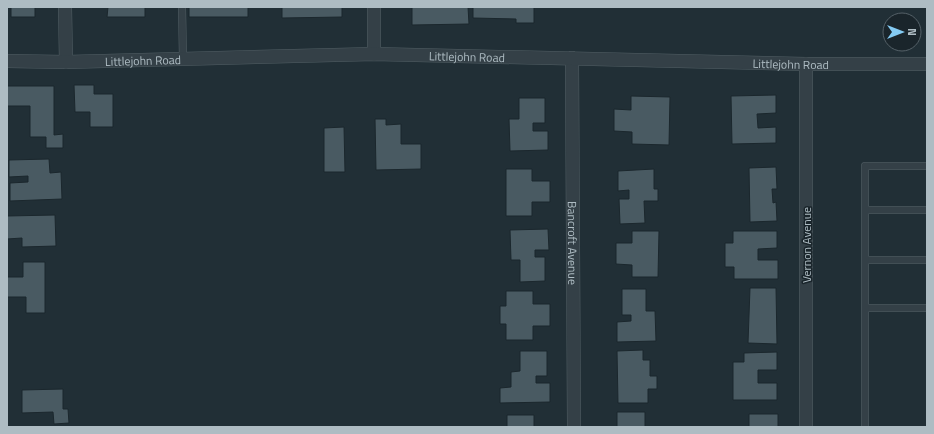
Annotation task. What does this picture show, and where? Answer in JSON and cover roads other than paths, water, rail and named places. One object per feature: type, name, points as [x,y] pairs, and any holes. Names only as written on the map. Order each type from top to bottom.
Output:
[{"type":"street","points":[[65,7],[66,62]]},
{"type":"street","points":[[374,7],[374,54]]},
{"type":"street","name":"Littlejohn Road","points":[[7,61],[66,62],[374,54],[806,64],[927,64]]},
{"type":"street","name":"Bancroft Avenue","points":[[572,58],[574,427]]},
{"type":"street","name":"Vernon Avenue","points":[[806,64],[806,427]]},
{"type":"lane","points":[[182,7],[183,59]]},
{"type":"lane","points":[[865,427],[866,166],[927,166]]},
{"type":"lane","points":[[866,210],[927,210]]},
{"type":"lane","points":[[865,260],[927,260]]},
{"type":"lane","points":[[865,308],[927,308]]}]
